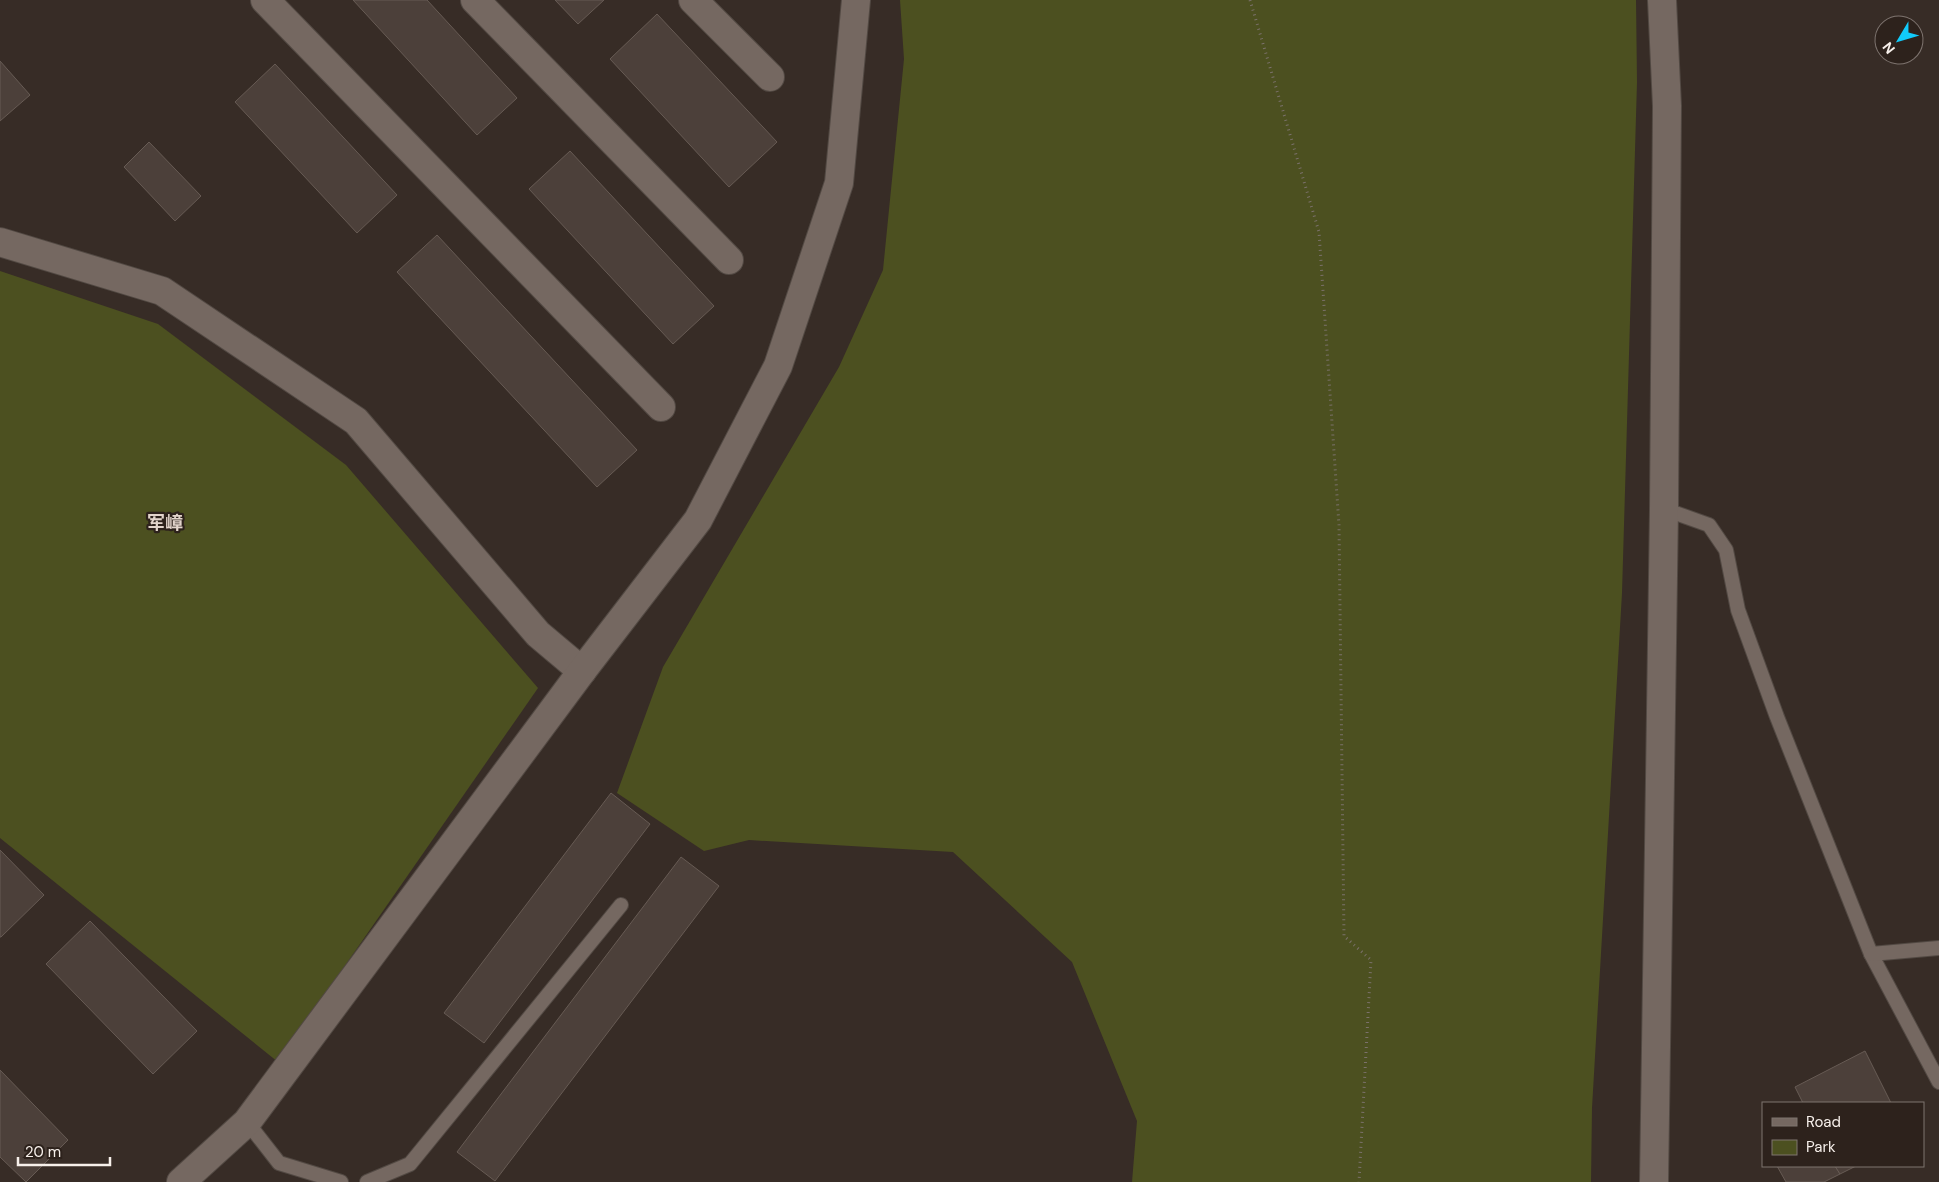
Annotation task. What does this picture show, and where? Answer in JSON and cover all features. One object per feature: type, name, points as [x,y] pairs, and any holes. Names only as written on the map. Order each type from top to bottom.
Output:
[{"type":"street","points":[[265,0],[662,407]]},
{"type":"street","points":[[475,0],[729,260]]},
{"type":"street","points":[[693,0],[770,77]]},
{"type":"street","points":[[195,1177],[247,1122],[582,671],[698,520],[778,366],[839,183],[856,0]]},
{"type":"street","points":[[1654,1182],[1664,509],[1667,106],[1662,0]]},
{"type":"street","points":[[0,242],[162,291],[356,421],[538,634],[582,671]]},
{"type":"lane","points":[[1664,509],[1709,525],[1726,550],[1738,610],[1777,717],[1871,954],[1939,1082]]},
{"type":"lane","points":[[367,1182],[410,1164],[621,905]]},
{"type":"lane","points":[[1871,954],[1939,948]]},
{"type":"lane","points":[[247,1122],[279,1163],[341,1182]]},
{"type":"path","points":[[1250,0],[1319,232],[1339,525],[1344,936],[1371,960],[1360,1182]]},
{"type":"green space","points":[[900,0],[1636,0],[1637,82],[1622,593],[1592,1108],[1591,1182],[1132,1182],[1137,1121],[1072,962],[953,852],[749,840],[704,851],[617,793],[663,667],[839,367],[883,270],[904,59]]},
{"type":"green space","points":[[0,271],[158,324],[346,465],[538,688],[278,1062],[0,838]]},
{"type":"building","points":[[353,0],[427,0],[517,98],[477,135]]},
{"type":"building","points":[[555,0],[604,0],[578,24]]},
{"type":"building","points":[[657,14],[777,142],[729,187],[610,59]]},
{"type":"building","points":[[0,61],[30,95],[0,121]]},
{"type":"building","points":[[275,64],[397,195],[357,233],[235,102]]},
{"type":"building","points":[[149,142],[201,196],[175,221],[124,167]]},
{"type":"building","points":[[570,151],[714,306],[673,344],[529,189]]},
{"type":"building","points":[[437,235],[637,450],[597,487],[397,272]]},
{"type":"building","points":[[611,793],[650,824],[484,1043],[444,1013]]},
{"type":"building","points":[[0,850],[44,895],[1,937],[0,937]]},
{"type":"building","points":[[681,857],[719,886],[495,1181],[457,1152]]},
{"type":"building","points":[[90,921],[197,1031],[153,1074],[46,964]]},
{"type":"building","points":[[1865,1051],[1890,1102],[1802,1102],[1795,1087]]},
{"type":"building","points":[[0,1070],[68,1140],[26,1182],[0,1157]]},
{"type":"building","points":[[1778,1167],[1836,1167],[1840,1174],[1824,1182],[1786,1182]]},
{"type":"building","points":[[1836,1167],[1854,1167],[1840,1174]]},
{"type":"district","name":"军嶂","points":[[165,523]]}]
